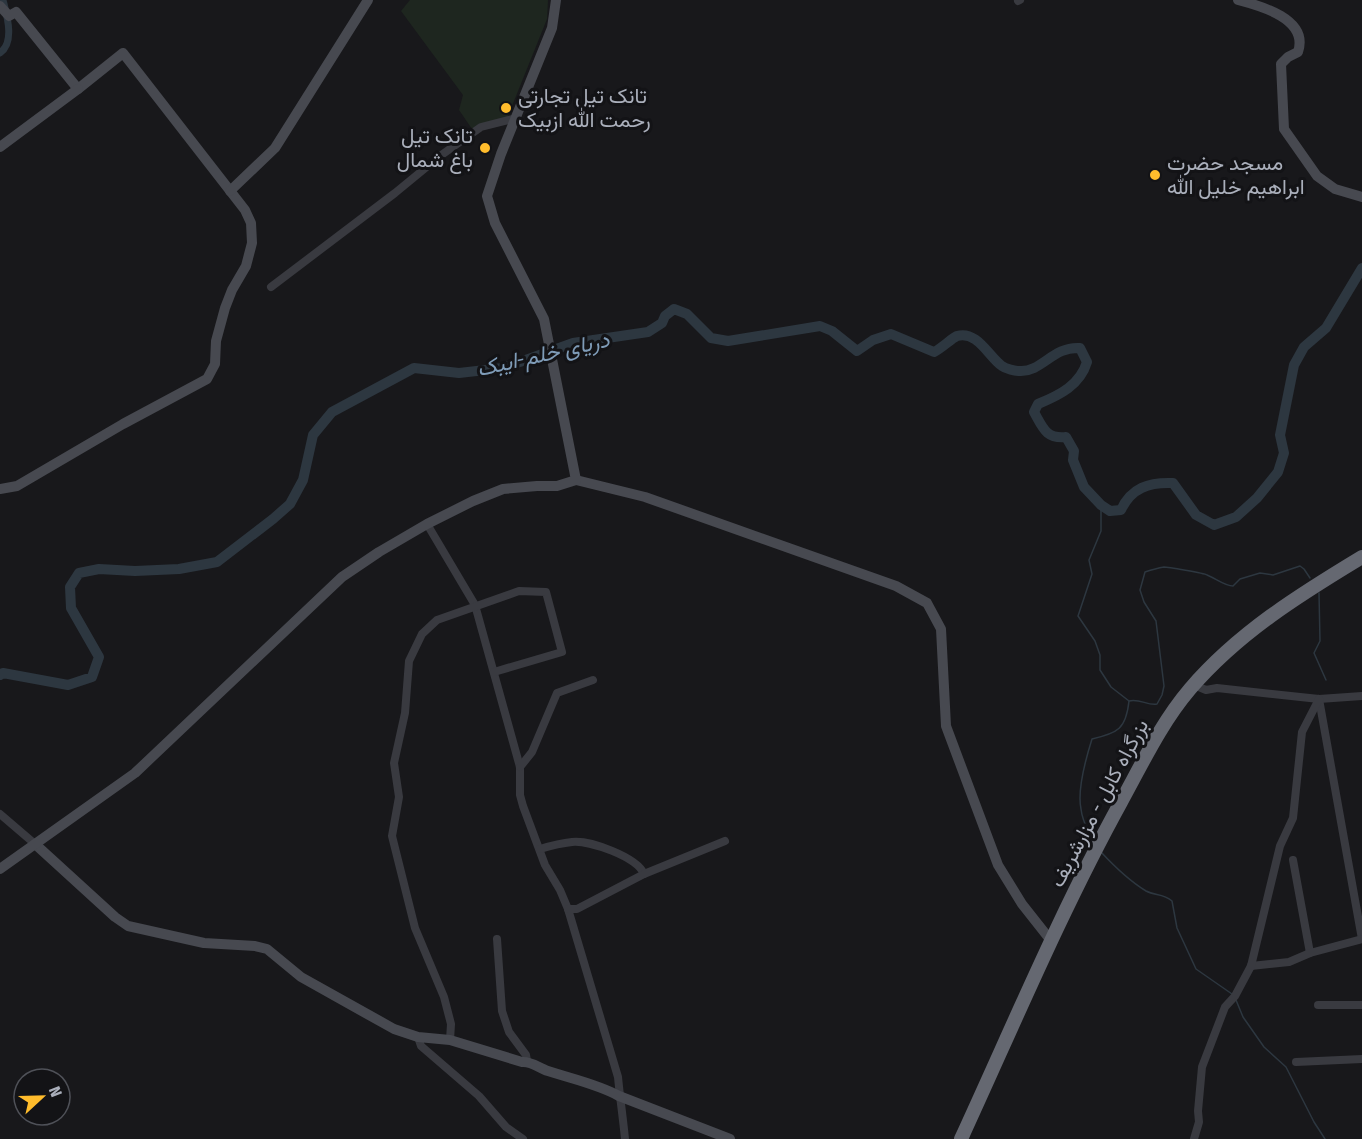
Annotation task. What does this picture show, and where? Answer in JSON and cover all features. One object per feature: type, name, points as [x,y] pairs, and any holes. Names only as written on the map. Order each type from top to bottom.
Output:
[{"type":"highway","name":"بزرگراه کابل - مزارشریف","points":[[961,1139],[1101,838],[1164,724],[1194,685],[1250,629],[1305,591],[1362,557]]},
{"type":"street","points":[[230,191],[275,148],[368,0]]},
{"type":"street","points":[[556,0],[552,28],[487,196],[495,223],[544,319],[576,480]]},
{"type":"street","points":[[1238,0],[1259,5],[1290,21],[1301,44],[1298,52],[1287,57],[1281,64],[1284,129],[1317,176],[1335,189],[1362,197]]},
{"type":"street","points":[[0,7],[9,16],[16,12],[78,89]]},
{"type":"street","points":[[0,147],[123,53],[245,210],[251,223],[252,243],[246,266],[225,308],[216,341],[215,364],[207,380],[110,431],[17,486],[0,489]]},
{"type":"street","points":[[271,287],[481,127],[516,118]]},
{"type":"street","points":[[0,869],[135,773],[342,577],[379,552],[427,524],[503,489],[557,486],[576,480],[645,497],[896,586],[927,603],[941,629],[945,726],[998,865],[1022,904],[1052,942]]},
{"type":"street","points":[[427,524],[475,605],[520,767],[520,795],[523,806],[545,865],[568,909],[618,1077],[625,1139]]},
{"type":"street","points":[[450,1040],[451,1024],[444,998],[415,928],[392,836],[399,797],[394,763],[405,713],[409,661],[422,634],[437,620],[519,591],[546,592],[562,652],[494,672]]},
{"type":"street","points":[[520,767],[532,752],[557,693],[593,680]]},
{"type":"street","points":[[1194,685],[1206,690],[1217,688],[1319,699],[1362,696]]},
{"type":"street","points":[[1251,966],[1289,962],[1310,953],[1362,939],[1319,699]]},
{"type":"street","points":[[1194,1139],[1199,1122],[1202,1067],[1225,1007],[1235,996],[1251,966],[1280,846],[1293,818],[1302,732],[1319,699]]},
{"type":"street","points":[[0,814],[128,926],[204,943],[255,946],[267,949],[301,977],[394,1029],[418,1037],[450,1040],[522,1062],[527,1061],[544,1070],[608,1089],[619,1096],[730,1139]]},
{"type":"street","points":[[540,849],[574,841],[601,847],[642,868],[644,874]]},
{"type":"street","points":[[568,909],[577,909],[644,874],[725,841]]},
{"type":"street","points":[[1293,860],[1310,953]]},
{"type":"street","points":[[497,939],[502,1011],[509,1032],[526,1055],[527,1061]]},
{"type":"street","points":[[1318,1005],[1362,1005]]},
{"type":"street","points":[[418,1037],[421,1046],[479,1096],[506,1127],[523,1139]]},
{"type":"street","points":[[1296,1062],[1362,1059]]},
{"type":"shaded area","points":[[410,0],[548,0],[547,19],[506,121],[472,129],[459,110],[463,95],[401,11]]},
{"type":"waterway","points":[[0,53],[5,48],[9,36],[3,0]]},
{"type":"waterway","name":"دریای خلم-ایبک","points":[[0,675],[3,673],[68,685],[92,677],[99,657],[71,608],[70,587],[79,573],[99,569],[135,571],[179,569],[217,562],[290,504],[303,480],[313,435],[332,412],[414,368],[459,373],[503,368],[573,343],[648,332],[662,323],[665,316],[674,309],[687,314],[711,338],[728,341],[820,326],[832,331],[857,351],[873,340],[891,334],[934,352],[955,337],[964,335],[977,340],[1002,366],[1018,371],[1035,368],[1062,351],[1080,348],[1087,362],[1079,377],[1061,393],[1038,404],[1034,412],[1049,434],[1066,437],[1074,451],[1073,460],[1084,487],[1110,511],[1121,510],[1130,496],[1142,488],[1149,485],[1173,483],[1196,515],[1214,525],[1236,517],[1257,498],[1278,472],[1284,453],[1280,435],[1294,365],[1304,347],[1326,328],[1362,268]]},
{"type":"waterway","points":[[1092,841],[1080,801],[1087,755],[1092,739],[1114,732],[1123,724],[1129,701],[1111,687],[1100,670],[1100,655],[1095,641],[1078,616],[1092,574],[1089,560],[1101,531],[1101,505]]},
{"type":"waterway","points":[[1129,701],[1157,704],[1164,686],[1156,621],[1144,602],[1140,590],[1145,572],[1164,567],[1178,569],[1204,574],[1233,586],[1240,579],[1260,573],[1273,575],[1300,566],[1310,578]]},
{"type":"waterway","points":[[1319,593],[1320,641],[1314,653],[1326,680]]},
{"type":"waterway","points":[[1101,852],[1139,887],[1172,901],[1177,928],[1196,969],[1232,994]]},
{"type":"waterway","points":[[1236,1000],[1243,1017],[1264,1047],[1286,1067],[1325,1139]]},
{"type":"place","name":"تانک تیل تجارتی رحمت الله ازبیک","points":[[506,108]]},
{"type":"place","name":"تانک تیل باغ شمال","points":[[485,148]]},
{"type":"place","name":"مسجد حضرت ابراهیم خلیل الله","points":[[1155,175]]}]
